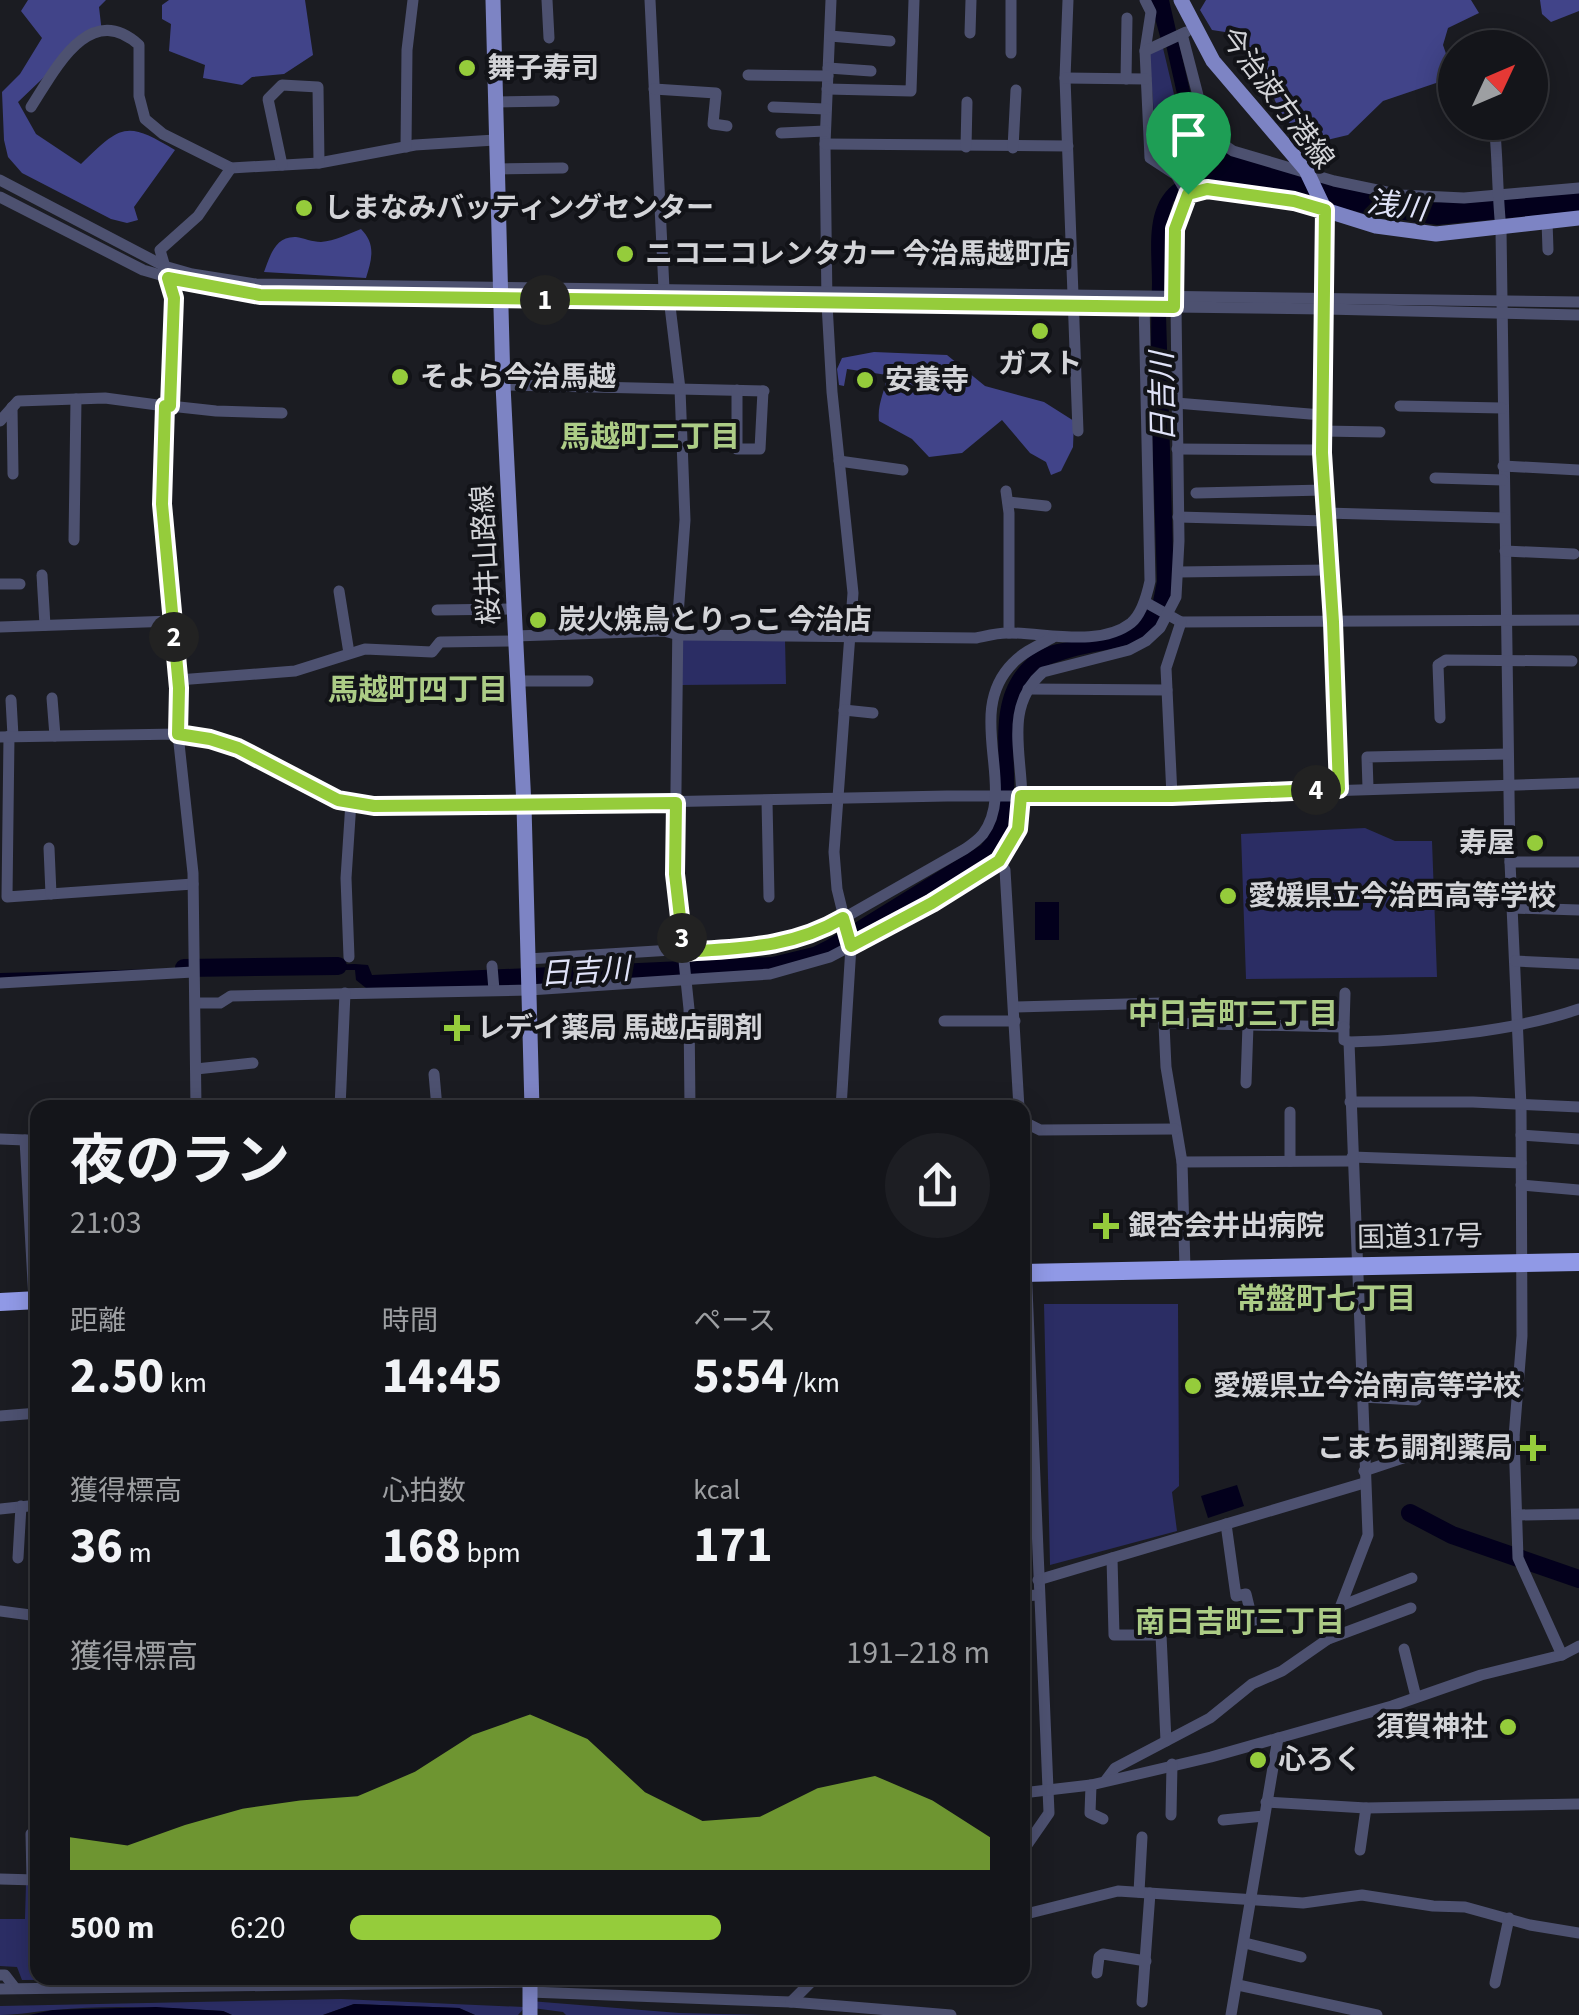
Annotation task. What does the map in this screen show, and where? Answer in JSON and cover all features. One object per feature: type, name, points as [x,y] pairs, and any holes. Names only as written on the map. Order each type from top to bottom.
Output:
[{"type":"highway","name":"国道317号","points":[[1030,1273],[1579,1262]]},
{"type":"highway","points":[[0,1302],[30,1300]]},
{"type":"main road","name":"桜井山路線","points":[[493,0],[502,385],[524,806],[532,1100]]},
{"type":"main road","name":"今治波方港線","points":[[1181,0],[1188,31],[1308,174],[1322,207],[1376,226],[1436,234],[1579,218]]},
{"type":"street","points":[[406,147],[407,50],[413,0]]},
{"type":"street","points":[[547,0],[549,38]]},
{"type":"street","points":[[650,0],[667,293],[680,389],[685,520],[675,874],[687,979],[690,1100]]},
{"type":"street","points":[[831,0],[825,138],[827,297],[853,593],[834,852],[843,918],[851,945],[841,1100]]},
{"type":"street","points":[[748,75],[828,78],[911,91],[914,0]]},
{"type":"street","points":[[970,33],[971,0]]},
{"type":"street","points":[[1010,52],[1011,0]]},
{"type":"street","points":[[1068,0],[1065,78],[1078,431]]},
{"type":"street","points":[[1145,0],[1150,12],[1145,51],[1150,158],[1176,175],[1188,194]]},
{"type":"street","points":[[1126,79],[1127,18]]},
{"type":"street","points":[[30,107],[81,37],[92,30],[109,28],[120,30],[139,45],[140,96],[145,119],[162,134],[231,168],[318,164],[406,147],[495,140]]},
{"type":"street","points":[[1145,51],[1188,31],[1208,134],[1232,151],[1400,196],[1497,198],[1579,188]]},
{"type":"street","points":[[830,36],[890,41]]},
{"type":"street","points":[[828,78],[871,70]]},
{"type":"street","points":[[1065,78],[1146,80]]},
{"type":"street","points":[[282,165],[268,99],[282,85],[318,87],[318,164]]},
{"type":"street","points":[[654,89],[716,93],[714,124],[728,126]]},
{"type":"street","points":[[1013,148],[1016,90]]},
{"type":"street","points":[[494,102],[554,101]]},
{"type":"street","points":[[966,147],[967,102]]},
{"type":"street","points":[[773,107],[826,108]]},
{"type":"street","points":[[781,134],[966,147],[1068,146]]},
{"type":"street","points":[[1496,140],[1510,862],[1521,1106],[1522,1336],[1514,1437],[1518,1558],[1562,1655]]},
{"type":"street","points":[[196,1100],[193,884],[162,504],[174,298],[160,250],[198,216],[231,168]]},
{"type":"street","points":[[496,169],[563,168]]},
{"type":"street","points":[[0,180],[166,272]]},
{"type":"street","points":[[1188,194],[1207,189],[1322,207],[1322,450],[1339,789]]},
{"type":"street","points":[[196,1003],[220,1003],[231,996],[529,989],[770,974],[805,967],[851,945],[932,903],[999,861],[1018,829],[1017,722],[1032,683],[1055,667],[1129,650],[1146,642],[1160,628],[1176,597],[1176,224],[1188,194]]},
{"type":"street","points":[[0,196],[124,262],[256,284],[502,293],[1501,308],[1579,315]]},
{"type":"street","points":[[1546,221],[1548,250]]},
{"type":"street","points":[[178,680],[296,671],[365,650],[432,652],[440,642],[515,638],[664,631],[679,635],[976,638],[1008,633],[1053,638],[1111,632],[1132,622],[1145,602],[1150,581],[1145,302]]},
{"type":"street","points":[[1501,308],[1579,302]]},
{"type":"street","points":[[502,385],[737,390],[763,391],[760,449],[738,448],[737,390]]},
{"type":"street","points":[[0,420],[18,401],[105,398],[216,412],[282,413]]},
{"type":"street","points":[[74,540],[76,399]]},
{"type":"street","points":[[1176,403],[1322,415]]},
{"type":"street","points":[[1400,406],[1502,408]]},
{"type":"street","points":[[12,407],[12,474]]},
{"type":"street","points":[[1322,430],[1380,432]]},
{"type":"street","points":[[1177,449],[1322,450]]},
{"type":"street","points":[[840,461],[903,470]]},
{"type":"street","points":[[1436,478],[1579,470]]},
{"type":"street","points":[[1196,493],[1324,490]]},
{"type":"street","points":[[1008,633],[1007,496],[1046,506]]},
{"type":"street","points":[[1178,517],[1504,518]]},
{"type":"street","points":[[1505,550],[1574,554]]},
{"type":"street","points":[[1178,572],[1330,570]]},
{"type":"street","points":[[42,574],[46,625]]},
{"type":"street","points":[[0,584],[20,584]]},
{"type":"street","points":[[339,590],[349,653]]},
{"type":"street","points":[[1145,602],[1181,622],[1579,620]]},
{"type":"street","points":[[437,610],[513,609]]},
{"type":"street","points":[[0,627],[173,621]]},
{"type":"street","points":[[1172,796],[1166,668],[1181,622]]},
{"type":"street","points":[[528,960],[783,943],[814,934],[965,850],[982,835],[990,821],[994,797],[991,704],[999,683],[1015,662],[1053,638]]},
{"type":"street","points":[[1440,718],[1438,665],[1446,660],[1572,661]]},
{"type":"street","points":[[1015,662],[1032,683],[1167,690]]},
{"type":"street","points":[[517,681],[588,681]]},
{"type":"street","points":[[52,698],[55,736]]},
{"type":"street","points":[[11,700],[7,736],[7,897],[193,884]]},
{"type":"street","points":[[844,710],[873,713]]},
{"type":"street","points":[[7,736],[178,734],[210,739],[238,748],[338,800],[407,807],[1172,796],[1579,783]]},
{"type":"street","points":[[1368,788],[1366,757],[1508,754]]},
{"type":"street","points":[[766,801],[769,897]]},
{"type":"street","points":[[349,957],[346,878],[351,802]]},
{"type":"street","points":[[49,848],[51,894]]},
{"type":"street","points":[[999,861],[1005,870],[1019,1100]]},
{"type":"street","points":[[1510,862],[1579,862]]},
{"type":"street","points":[[1512,908],[1579,910]]},
{"type":"street","points":[[1515,961],[1579,964]]},
{"type":"street","points":[[492,966],[494,990]]},
{"type":"street","points":[[0,983],[193,968]]},
{"type":"street","points":[[340,1100],[345,994]]},
{"type":"street","points":[[1346,994],[1344,1040],[1349,1042],[1404,1040],[1518,1023],[1579,1009]]},
{"type":"street","points":[[1014,1007],[1163,1003],[1166,1067],[1175,1130],[1180,1136],[1186,1269]]},
{"type":"street","points":[[944,1021],[1015,1021]]},
{"type":"street","points":[[1164,1023],[1344,1027]]},
{"type":"street","points":[[1246,1083],[1248,1025]]},
{"type":"street","points":[[1328,1640],[1368,1535],[1349,1042]]},
{"type":"street","points":[[196,1069],[253,1063]]},
{"type":"street","points":[[434,1074],[436,1100]]},
{"type":"street","points":[[1350,1102],[1579,1107]]},
{"type":"street","points":[[1290,1112],[1290,1161]]},
{"type":"street","points":[[1030,1125],[1040,1130],[1175,1130]]},
{"type":"street","points":[[1521,1135],[1579,1139]]},
{"type":"street","points":[[0,1138],[30,1140]]},
{"type":"street","points":[[1182,1162],[1352,1159],[1521,1163]]},
{"type":"street","points":[[1521,1186],[1579,1190]]},
{"type":"street","points":[[1362,1397],[1416,1400]]},
{"type":"street","points":[[0,1416],[30,1414]]},
{"type":"street","points":[[1038,1580],[1226,1524],[1364,1477],[1444,1444],[1514,1437]]},
{"type":"street","points":[[0,1509],[30,1505]]},
{"type":"street","points":[[18,1558],[21,1506]]},
{"type":"street","points":[[1518,1516],[1579,1514]]},
{"type":"street","points":[[1226,1524],[1236,1596],[1246,1594],[1254,1627]]},
{"type":"street","points":[[1030,1537],[1038,1580],[1049,1813],[1030,1840]]},
{"type":"street","points":[[1112,1558],[1114,1635],[1162,1635],[1166,1741]]},
{"type":"street","points":[[1343,1606],[1412,1578]]},
{"type":"street","points":[[1030,1596],[1038,1595]]},
{"type":"street","points":[[1106,1780],[1115,1768],[1210,1718],[1252,1684],[1282,1671],[1328,1640],[1412,1608]]},
{"type":"street","points":[[0,1611],[30,1615]]},
{"type":"street","points":[[1030,1792],[1091,1785],[1278,1738],[1481,1675],[1562,1655],[1579,1646]]},
{"type":"street","points":[[1404,1649],[1416,1697]]},
{"type":"street","points":[[1231,2015],[1278,1738]]},
{"type":"street","points":[[1171,1815],[1172,1764]]},
{"type":"street","points":[[1091,1785],[1090,1814],[1103,1818]]},
{"type":"street","points":[[1266,1802],[1366,1808],[1579,1804]]},
{"type":"street","points":[[1360,1850],[1366,1808]]},
{"type":"street","points":[[1223,1820],[1264,1816]]},
{"type":"street","points":[[1030,1829],[1036,1831]]},
{"type":"street","points":[[1142,1837],[1146,1961],[1142,2002]]},
{"type":"street","points":[[0,1879],[30,1880]]},
{"type":"street","points":[[1030,1913],[1118,1891],[1303,1903],[1362,1895],[1465,1907],[1579,1933]]},
{"type":"street","points":[[1495,1983],[1509,1918]]},
{"type":"street","points":[[1245,1943],[1300,1956]]},
{"type":"street","points":[[1098,1973],[1103,1954],[1146,1961]]},
{"type":"street","points":[[0,1975],[5,1975],[15,1988]]},
{"type":"street","points":[[1238,1984],[1373,2015]]},
{"type":"street","points":[[791,2002],[808,1985]]},
{"type":"street","points":[[0,1989],[530,1994],[791,2002],[952,2015]]},
{"type":"shaded area","points":[[28,0],[106,0],[99,7],[102,33],[84,39],[18,102],[36,134],[81,164],[106,141],[125,131],[145,134],[175,150],[134,207],[138,220],[127,223],[111,219],[22,173],[8,157],[2,92],[20,74],[42,38],[21,11]]},
{"type":"shaded area","points":[[169,0],[305,0],[313,55],[284,74],[252,77],[242,85],[203,78],[205,65],[169,51],[171,24],[162,19],[162,5]]},
{"type":"shaded area","points":[[1206,0],[1471,0],[1479,13],[1447,30],[1438,30],[1438,82],[1383,101],[1348,135],[1310,144],[1280,113],[1266,78],[1225,32],[1212,30],[1200,10]]},
{"type":"shaded area","points":[[1540,0],[1579,0],[1579,11],[1551,22],[1542,14]]},
{"type":"shaded area","points":[[1163,48],[1186,145],[1204,164],[1198,171],[1184,174],[1157,152],[1149,52]]},
{"type":"shaded area","points":[[361,229],[371,252],[366,278],[264,272],[274,248],[283,240],[296,237],[326,241]]},
{"type":"shaded area","points":[[874,352],[947,355],[985,386],[1044,402],[1074,421],[1073,447],[1061,471],[1051,475],[1046,462],[1030,453],[1002,420],[962,453],[929,457],[912,439],[879,421],[887,375],[847,369],[844,386],[839,385],[837,369],[842,358]]},
{"type":"shaded area","points":[[682,638],[785,639],[786,684],[680,685]]},
{"type":"shaded area","points":[[1365,828],[1395,841],[1432,841],[1437,977],[1246,979],[1241,834]]},
{"type":"shaded area","points":[[1044,1304],[1178,1304],[1179,1486],[1172,1492],[1177,1531],[1050,1565]]},
{"type":"shaded area","points":[[26,1883],[30,1883],[30,1980],[22,1980],[17,1967],[0,1966],[0,1919],[25,1919]]},
{"type":"shaded area","points":[[341,1999],[524,2007],[530,2001],[679,2013],[765,2015],[566,2015],[525,2007],[518,2015],[475,2015],[459,2008],[354,2004],[323,2015],[232,2015],[223,2011],[118,2007],[0,2015],[0,2006]]},
{"type":"water","name":"浅川","points":[[1150,0],[1169,0],[1199,130],[1214,150],[1429,203],[1579,191],[1579,211],[1437,225],[1210,182],[1191,186],[1173,202],[1166,226],[1165,281],[1174,587],[1165,610],[1143,637],[1049,665],[1036,673],[1024,689],[1013,734],[1017,821],[1008,841],[989,863],[825,956],[775,970],[542,985],[366,988],[356,980],[355,970],[182,969],[0,978],[0,973],[355,964],[368,965],[372,975],[772,957],[827,940],[981,845],[997,802],[1001,705],[1009,682],[1024,662],[1042,649],[1103,637],[1123,627],[1153,601],[1157,581],[1151,395],[1152,225],[1169,188],[1207,164],[1188,143],[1166,45],[1161,40]]},
{"type":"water","points":[[1035,902],[1059,902],[1059,940],[1035,940]]},
{"type":"water","points":[[1237,1485],[1244,1506],[1208,1518],[1201,1496]]},
{"type":"water","points":[[354,2004],[459,2008],[475,2015],[323,2015]]},
{"type":"water","points":[[156,2007],[223,2011],[232,2015],[29,2015],[53,2010]]},
{"type":"waterway","name":"日吉川","points":[[184,968],[338,966]]},
{"type":"waterway","points":[[1410,1513],[1452,1535],[1579,1579]]},
{"type":"place","name":"舞子寿司","points":[[467,68]]},
{"type":"place","name":"しまなみバッティングセンター","points":[[304,208]]},
{"type":"place","name":"ニコニコレンタカー 今治馬越町店","points":[[625,254]]},
{"type":"place","name":"ガスト","points":[[1040,331]]},
{"type":"place","name":"そよら今治馬越","points":[[400,377]]},
{"type":"place","name":"安養寺","points":[[865,380]]},
{"type":"place","name":"炭火焼鳥とりっこ 今治店","points":[[538,620]]},
{"type":"place","name":"寿屋","points":[[1535,843]]},
{"type":"place","name":"愛媛県立今治西高等学校","points":[[1228,896]]},
{"type":"place","name":"レデイ薬局 馬越店調剤","points":[[457,1028]]},
{"type":"place","name":"銀杏会井出病院","points":[[1106,1226]]},
{"type":"place","name":"愛媛県立今治南高等学校","points":[[1193,1386]]},
{"type":"place","name":"こまち調剤薬局","points":[[1533,1448]]},
{"type":"place","name":"須賀神社","points":[[1508,1727]]},
{"type":"place","name":"心ろく","points":[[1258,1760]]},
{"type":"district","name":"馬越町三丁目","points":[[650,437]]},
{"type":"district","name":"馬越町四丁目","points":[[418,690]]},
{"type":"district","name":"中日吉町三丁目","points":[[1233,1014]]},
{"type":"district","name":"常盤町七丁目","points":[[1326,1299]]},
{"type":"district","name":"南日吉町三丁目","points":[[1240,1622]]},
{"type":"route","points":[[1207,189],[1294,201],[1325,210],[1322,453],[1339,789],[1172,796],[1021,796],[1018,829],[999,861],[932,903],[851,946],[843,918],[814,934],[783,943],[684,952],[675,874],[676,803],[374,806],[338,800],[238,748],[178,734],[179,688],[162,504],[174,298],[168,278],[260,295],[1174,307],[1175,229],[1188,194],[1207,189]]}]
